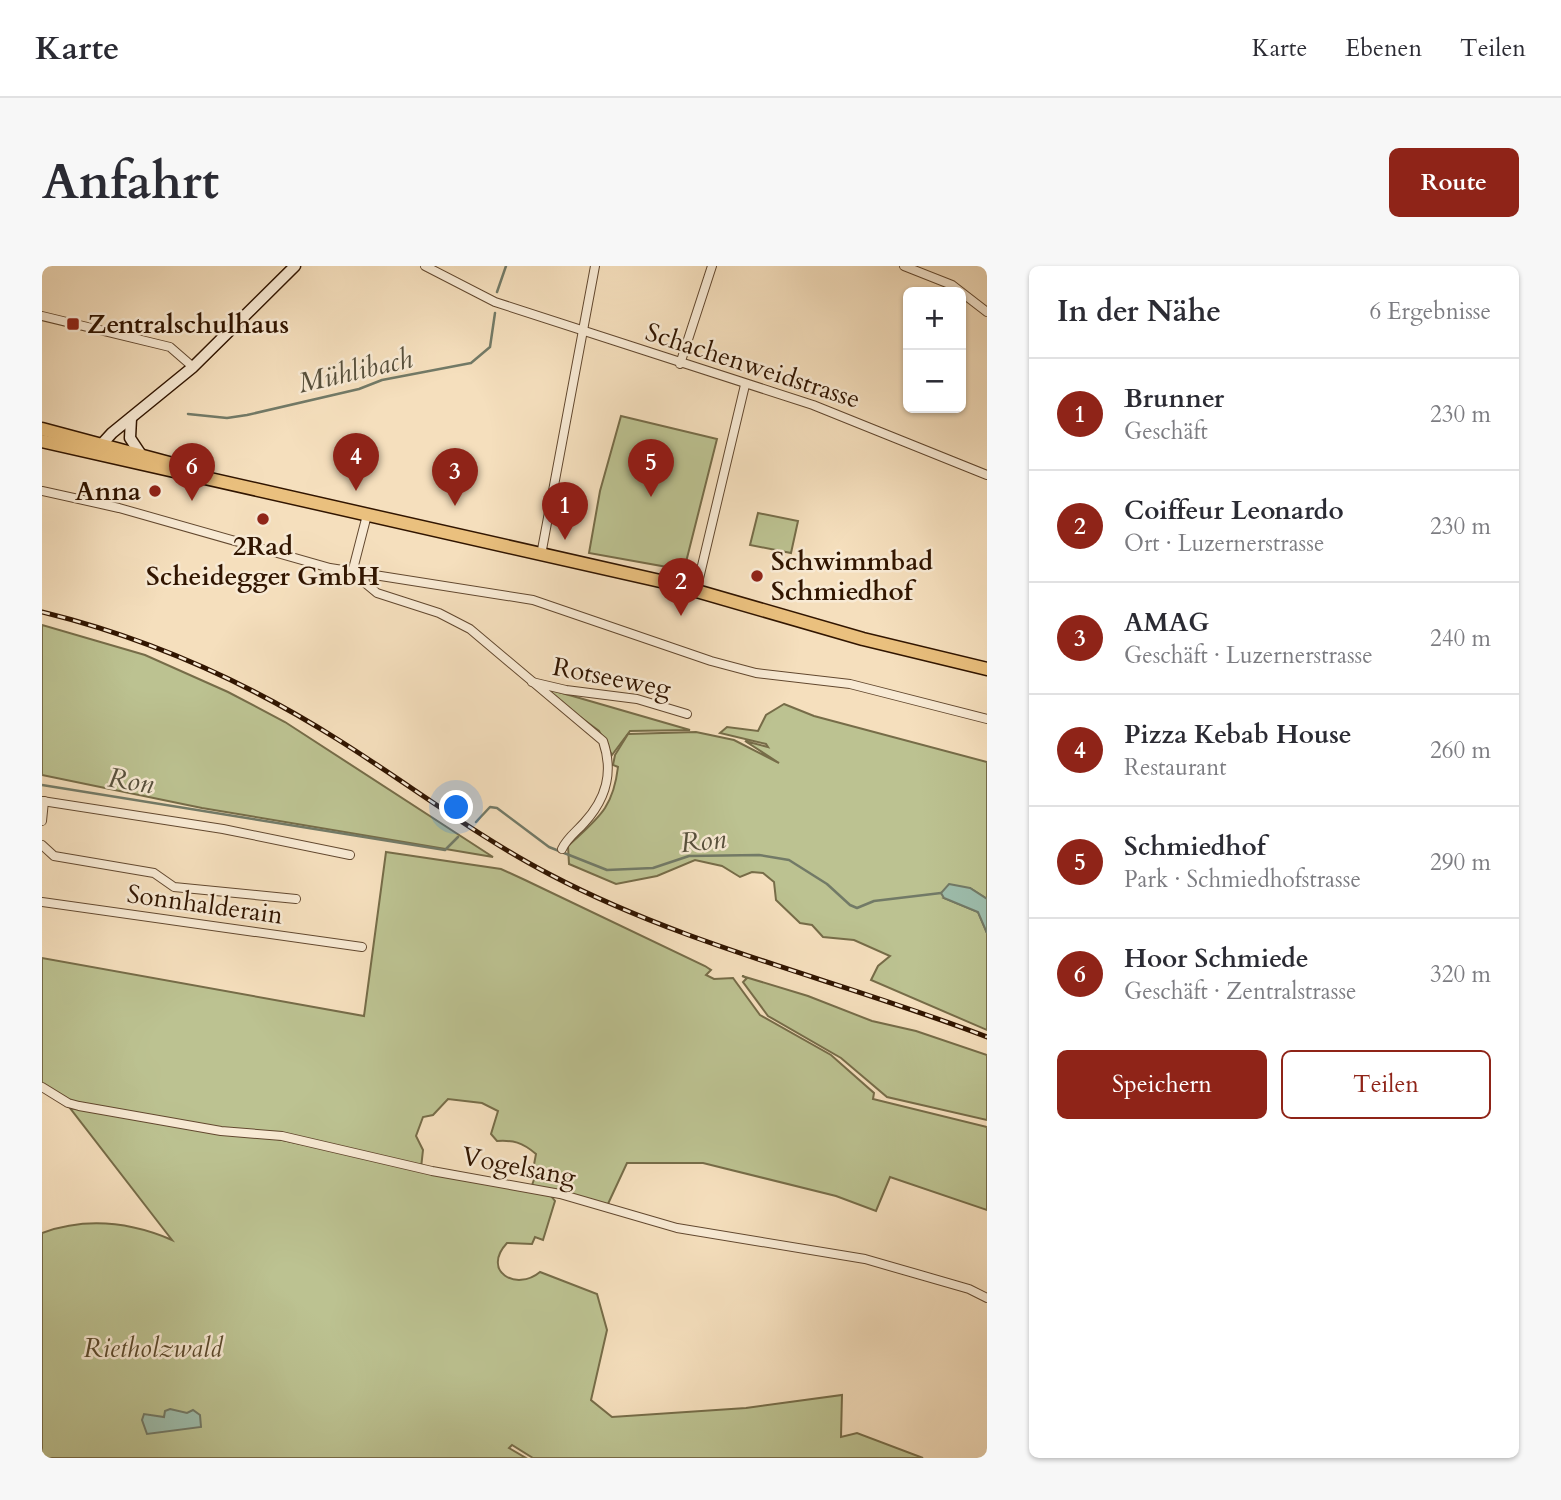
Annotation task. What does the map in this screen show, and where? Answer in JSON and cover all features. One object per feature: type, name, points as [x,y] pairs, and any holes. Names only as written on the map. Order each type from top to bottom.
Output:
[{"type":"main road","points":[[101,450],[131,418],[193,367],[295,266]]},
{"type":"main road","points":[[131,418],[130,438],[140,453]]},
{"type":"main road","points":[[42,429],[101,450],[696,591],[863,639],[987,669]]},
{"type":"main road","points":[[42,441],[140,453],[208,476]]},
{"type":"street","name":"Schachenweidstrasse","points":[[425,266],[495,302],[860,422],[987,475]]},
{"type":"street","points":[[541,555],[595,266]]},
{"type":"street","points":[[680,364],[712,266]]},
{"type":"street","points":[[904,266],[952,285],[987,312]]},
{"type":"street","points":[[42,316],[170,347],[193,367]]},
{"type":"street","points":[[696,591],[745,386]]},
{"type":"street","points":[[42,451],[60,445]]},
{"type":"street","points":[[42,491],[119,508],[352,573],[533,600],[711,661],[756,673],[850,684],[987,719]]},
{"type":"street","points":[[352,573],[367,515]]},
{"type":"street","name":"Rotseeweg","points":[[364,575],[365,583],[377,593],[439,613],[470,629],[529,681],[590,727],[603,741],[609,772],[603,795],[562,849]]},
{"type":"street","name":"Rotseeweg","points":[[529,681],[566,690],[636,699],[687,715]]},
{"type":"street","points":[[42,821],[43,801],[223,829],[350,855]]},
{"type":"street","points":[[42,845],[54,856],[155,873],[174,887],[296,899]]},
{"type":"street","name":"Sonnhalderain","points":[[42,902],[362,947]]},
{"type":"street","name":"Vogelsang","points":[[42,1087],[68,1103],[79,1106],[221,1131],[282,1136],[432,1171],[580,1198],[634,1218],[677,1228],[865,1259],[969,1289],[987,1298]]},
{"type":"green space","points":[[621,416],[717,439],[684,570],[589,553],[600,491]]},
{"type":"green space","points":[[758,513],[798,521],[791,553],[750,545]]},
{"type":"green space","points":[[42,625],[145,655],[228,692],[285,722],[493,857],[202,808],[42,775]]},
{"type":"green space","points":[[538,686],[690,730],[630,731],[612,755],[599,731]]},
{"type":"green space","points":[[784,704],[814,716],[987,762],[987,899],[970,888],[944,898],[978,912],[987,933],[987,1030],[871,980],[878,966],[890,956],[854,940],[823,937],[812,925],[800,923],[776,900],[774,882],[763,873],[752,872],[740,877],[722,866],[695,860],[657,876],[616,884],[569,864],[568,846],[596,820],[608,803],[616,781],[618,767],[613,765],[615,755],[628,734],[696,732],[734,740],[779,763],[745,741],[768,747],[766,744],[720,733],[727,727],[758,731],[766,715]]},
{"type":"green space","points":[[386,852],[501,869],[705,966],[711,970],[706,975],[714,979],[733,978],[760,1015],[831,1055],[874,1093],[873,1099],[987,1127],[987,1210],[890,1177],[876,1211],[836,1196],[703,1163],[627,1163],[607,1206],[531,1188],[537,1171],[533,1170],[536,1154],[517,1143],[497,1141],[491,1134],[498,1111],[482,1103],[448,1099],[433,1115],[423,1117],[416,1136],[423,1150],[421,1168],[77,1104],[42,1084],[42,958],[364,1016]]},
{"type":"green space","points":[[742,976],[808,996],[872,1021],[916,1031],[987,1055],[987,1120],[887,1097],[841,1058],[768,1016],[743,982],[747,978]]},
{"type":"green space","name":"Rietholzwald","points":[[70,1108],[258,1135],[551,1196],[555,1201],[543,1240],[535,1237],[532,1244],[507,1243],[500,1253],[500,1270],[505,1276],[521,1280],[540,1272],[597,1294],[607,1330],[591,1400],[612,1417],[746,1408],[842,1395],[841,1437],[857,1433],[923,1458],[533,1458],[512,1445],[509,1448],[526,1458],[42,1458],[42,1233],[91,1223],[140,1229],[172,1240]]},
{"type":"shaded area","points":[[949,884],[970,888],[987,899],[987,933],[978,912],[944,898],[941,893]]},
{"type":"shaded area","points":[[170,1409],[187,1413],[193,1410],[200,1415],[201,1427],[147,1434],[142,1420],[144,1414],[164,1417],[165,1411]]},
{"type":"waterway","name":"Mühlibach","points":[[497,292],[506,266]]},
{"type":"waterway","name":"Mühlibach","points":[[188,414],[227,418],[247,415],[359,389],[382,380],[471,363],[490,347],[495,313]]},
{"type":"waterway","name":"Ron","points":[[42,785],[445,850],[458,837]]},
{"type":"waterway","name":"Ron","points":[[476,822],[490,807],[497,808],[549,847],[607,870],[653,868],[689,856],[759,855],[789,860],[827,884],[857,908],[874,901],[941,893]]},
{"type":"railway","points":[[42,612],[158,648],[267,698],[337,739],[496,844],[603,900],[711,943],[987,1037]]},
{"type":"place","name":"Zentralschulhaus","points":[[73,324]]},
{"type":"place","name":"Anna","points":[[155,491]]},
{"type":"place","name":"Pizza Kebab House","points":[[356,491]]},
{"type":"place","name":"Schmiedhof","points":[[651,497]]},
{"type":"place","name":"Hoor Schmiede","points":[[192,501]]},
{"type":"place","name":"AMAG","points":[[455,506]]},
{"type":"place","name":"2Rad Scheidegger GmbH","points":[[263,519]]},
{"type":"place","name":"Brunner","points":[[565,540]]},
{"type":"place","name":"Schwimmbad Schmiedhof","points":[[757,576]]},
{"type":"place","name":"Coiffeur Leonardo","points":[[681,616]]}]
